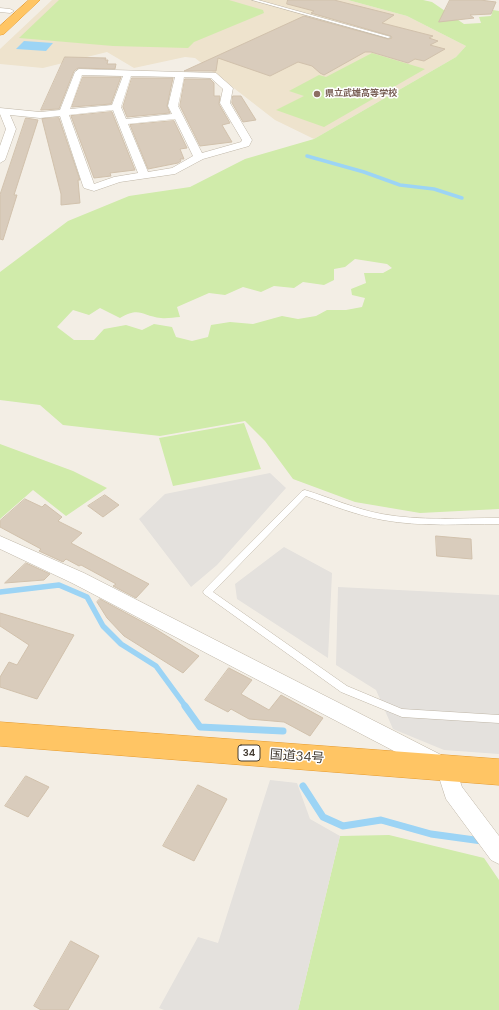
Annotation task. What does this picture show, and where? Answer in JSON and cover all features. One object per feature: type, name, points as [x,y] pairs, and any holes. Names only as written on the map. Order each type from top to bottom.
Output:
[{"type":"highway","points":[[0,20],[5,11],[24,0]]},
{"type":"highway","points":[[0,32],[35,0]]},
{"type":"highway","name":"国道34号","points":[[0,734],[499,772]]},
{"type":"street","points":[[80,68],[128,73],[212,75],[228,88],[225,103],[247,140],[245,144],[199,157],[175,171],[118,179],[94,188],[88,186],[64,112],[80,68]]},
{"type":"street","points":[[128,73],[116,107],[144,176]]},
{"type":"street","points":[[180,74],[173,106],[199,157]]},
{"type":"street","points":[[2,111],[40,115],[116,107]]},
{"type":"street","points":[[0,160],[12,129],[2,111]]},
{"type":"street","points":[[122,122],[178,116]]},
{"type":"street","points":[[0,542],[78,578],[446,768],[453,792],[499,853]]},
{"type":"lane","points":[[254,0],[389,37]]},
{"type":"lane","points":[[499,521],[440,522],[384,517],[343,506],[305,493],[207,592],[344,689],[402,713],[499,719]]},
{"type":"shaded area","name":"県立武雄高等学校","points":[[52,0],[348,0],[407,16],[466,46],[456,57],[314,139],[275,120],[195,58],[185,57],[134,68],[107,52],[43,68],[0,64],[0,49]]},
{"type":"shaded area","points":[[270,473],[286,488],[217,565],[191,587],[139,519],[165,494]]},
{"type":"shaded area","points":[[284,547],[332,573],[328,658],[237,599],[235,584]]},
{"type":"shaded area","points":[[338,587],[499,595],[499,754],[444,750],[393,729],[376,690],[336,665]]},
{"type":"shaded area","points":[[270,780],[297,783],[310,819],[340,836],[298,1010],[164,1010],[159,1008],[198,937],[218,943]]},
{"type":"green space","points":[[59,0],[229,0],[263,10],[264,13],[194,42],[188,48],[113,46],[19,38]]},
{"type":"green space","points":[[348,0],[423,0],[432,2],[464,24],[481,23],[479,17],[491,16],[493,10],[499,11],[499,509],[420,513],[355,502],[293,479],[265,441],[245,421],[160,436],[63,425],[40,405],[0,400],[0,272],[68,221],[129,196],[190,187],[245,159],[314,139],[456,57],[466,46],[407,16]],"holes":[[[355,259],[387,264],[392,268],[383,273],[364,273],[366,283],[351,289],[352,295],[365,298],[362,307],[346,310],[327,310],[316,316],[298,319],[282,316],[253,324],[230,322],[211,325],[208,337],[192,341],[176,337],[172,327],[154,324],[142,330],[126,325],[104,329],[94,340],[74,340],[57,327],[73,310],[89,315],[100,308],[120,318],[127,314],[137,312],[161,318],[180,317],[177,307],[209,293],[225,295],[243,287],[261,292],[274,286],[294,288],[303,282],[324,285],[334,280],[334,269],[345,267]]]},
{"type":"green space","points":[[372,53],[425,69],[324,127],[276,110],[304,96],[289,91],[319,75],[326,77]]},
{"type":"green space","points":[[244,423],[261,469],[173,486],[159,438]]},
{"type":"green space","points":[[0,444],[73,471],[107,488],[66,516],[33,490],[0,519]]},
{"type":"green space","points":[[389,835],[484,858],[499,880],[499,1010],[298,1010],[340,836]]},
{"type":"water","points":[[24,41],[53,43],[46,51],[16,49]]},
{"type":"building","points":[[288,0],[334,0],[394,15],[382,23],[433,36],[429,38],[438,41],[430,45],[445,49],[424,61],[415,59],[408,63],[371,52],[365,52],[324,75],[312,66],[298,62],[270,76],[218,58],[216,71],[184,71],[304,16],[388,39],[392,38],[391,36],[311,13],[314,11],[287,4]]},
{"type":"building","points":[[450,0],[480,0],[496,2],[491,14],[470,15],[474,18],[439,22]]},
{"type":"building","points":[[65,57],[106,58],[105,60],[108,60],[107,64],[116,64],[115,69],[78,68],[74,71],[59,109],[41,110]]},
{"type":"building","points":[[83,77],[121,77],[111,104],[72,107]]},
{"type":"building","points":[[132,78],[173,78],[167,106],[170,113],[127,117],[123,107]]},
{"type":"building","points":[[185,79],[210,79],[214,83],[214,96],[220,96],[219,104],[230,123],[222,125],[232,142],[200,146],[180,106]]},
{"type":"building","points":[[233,96],[241,96],[256,120],[243,122],[232,103]]},
{"type":"building","points":[[112,112],[135,170],[110,173],[111,176],[94,178],[71,116]]},
{"type":"building","points":[[26,118],[38,120],[14,195],[17,195],[3,240],[0,239],[0,195]]},
{"type":"building","points":[[59,118],[80,180],[78,180],[80,203],[61,205],[61,194],[42,119]]},
{"type":"building","points":[[174,121],[187,148],[180,149],[184,159],[180,159],[181,161],[178,163],[148,169],[130,125]]},
{"type":"building","points":[[105,495],[119,505],[103,517],[88,506]]},
{"type":"building","points":[[25,499],[42,507],[45,504],[62,517],[58,521],[82,533],[71,543],[149,584],[136,598],[113,586],[116,584],[81,565],[79,566],[66,559],[63,562],[39,551],[41,549],[0,527],[0,521]]},
{"type":"building","points":[[436,536],[471,539],[472,559],[437,556]]},
{"type":"building","points":[[26,563],[50,574],[44,580],[5,583]]},
{"type":"building","points":[[100,599],[154,628],[199,656],[183,673],[124,636],[107,618],[97,602]]},
{"type":"building","points":[[0,613],[74,635],[37,699],[0,687],[0,677],[9,662],[17,665],[29,645],[0,626]]},
{"type":"building","points":[[229,668],[252,680],[241,694],[269,710],[281,695],[323,718],[310,736],[284,722],[249,719],[231,709],[228,712],[205,700]]},
{"type":"building","points":[[26,776],[49,787],[28,817],[5,806]]},
{"type":"building","points":[[198,785],[227,799],[194,861],[163,846]]},
{"type":"building","points":[[71,941],[99,956],[68,1010],[41,1010],[34,1006]]},
{"type":"waterway","points":[[307,156],[364,172],[400,185],[434,189],[462,198]]},
{"type":"waterway","points":[[0,592],[59,585],[87,597],[103,626],[121,644],[156,666],[186,707]]},
{"type":"waterway","points":[[185,706],[200,727],[283,731]]},
{"type":"waterway","points":[[303,786],[323,817],[343,826],[381,820],[431,834],[482,841]]},
{"type":"place","name":"県立武雄高等学校","points":[[317,94]]}]
